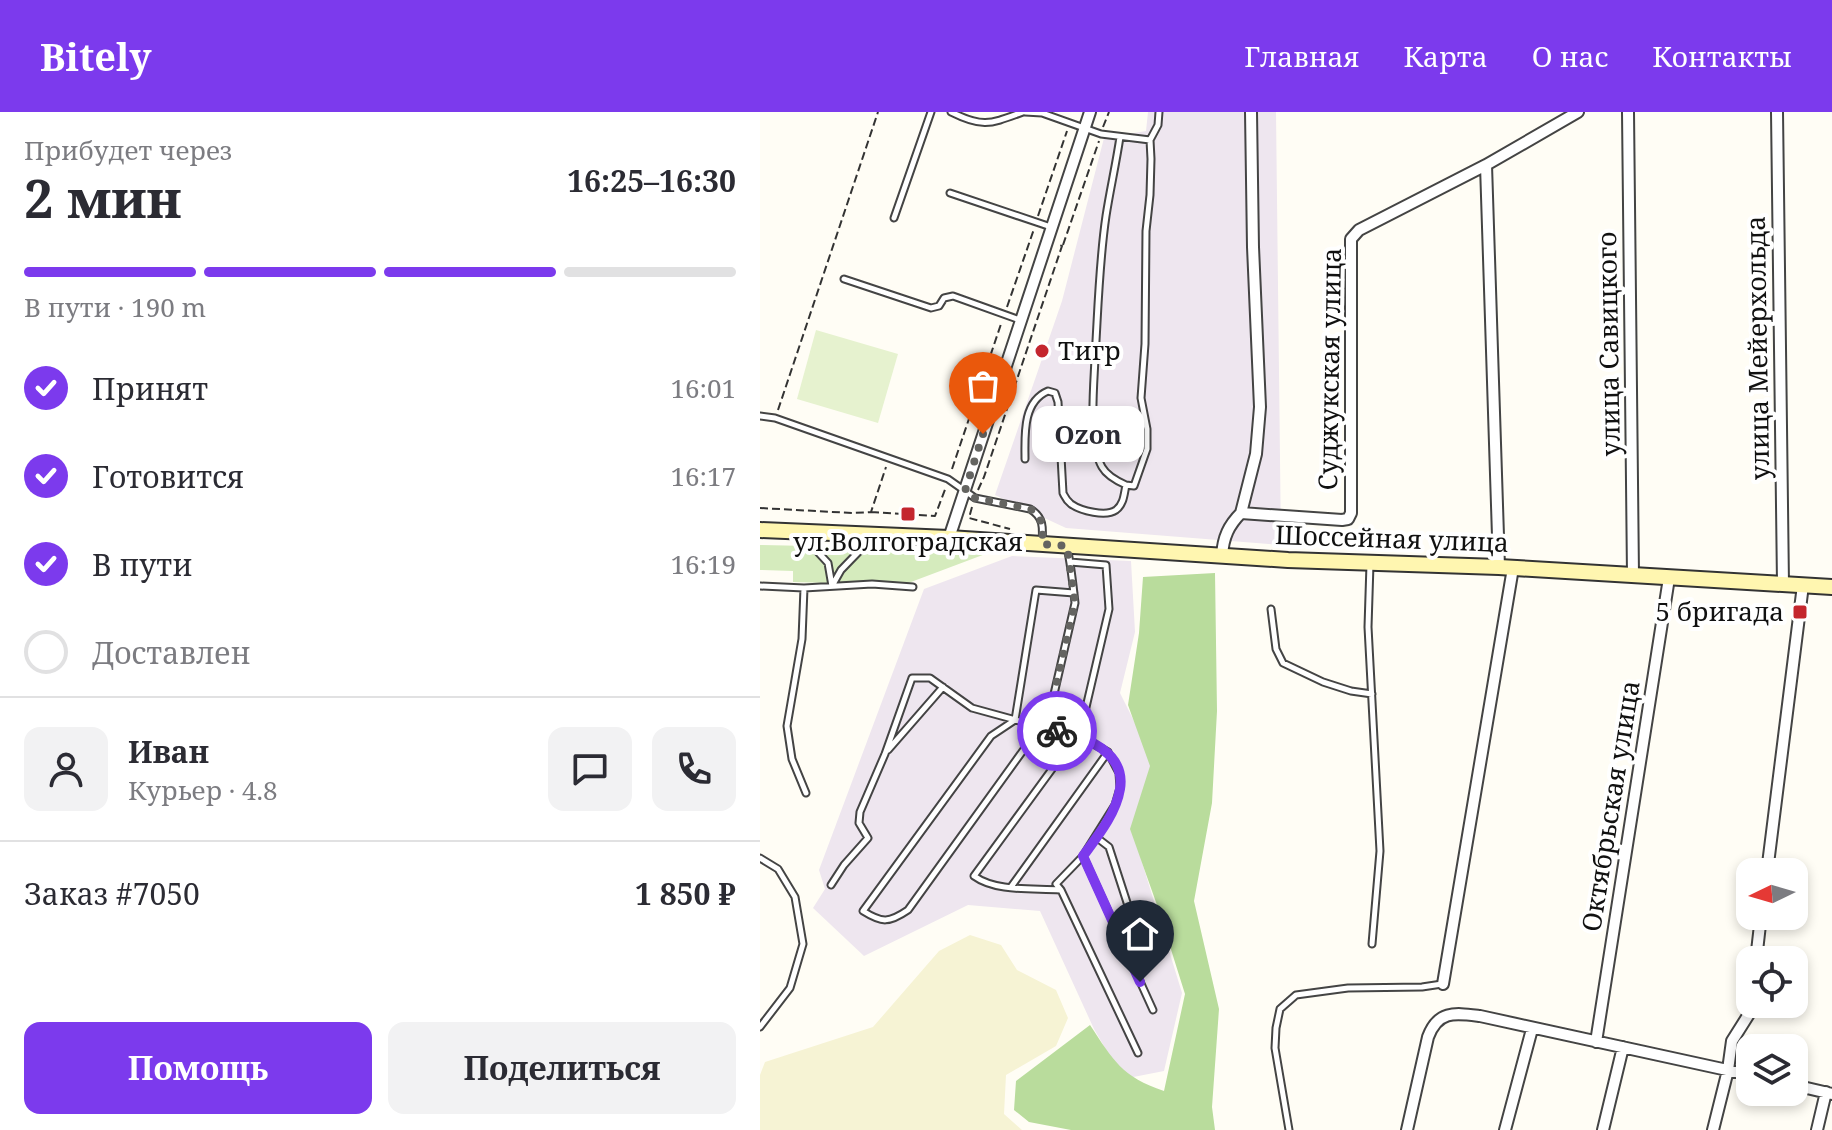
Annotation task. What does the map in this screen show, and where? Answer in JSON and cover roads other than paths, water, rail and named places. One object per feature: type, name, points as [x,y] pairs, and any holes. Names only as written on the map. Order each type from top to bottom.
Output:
[{"type":"street","points":[[949,538],[970,494],[1020,320],[1090,112]]},
{"type":"street","points":[[1222,556],[1226,532],[1241,513],[1256,454],[1260,407],[1251,112]]},
{"type":"street","name":"Суджукская улица","points":[[1241,513],[1342,520],[1348,519],[1351,513],[1351,239],[1359,230],[1486,165],[1578,112]]},
{"type":"street","name":"улица Савицкого","points":[[1628,112],[1633,575]]},
{"type":"street","name":"улица Мейерхольда","points":[[1777,112],[1783,584]]},
{"type":"street","points":[[1443,984],[1506,568],[1486,165]]},
{"type":"street","name":"Шоссейная улица","points":[[760,530],[1832,587]]},
{"type":"street","name":"Октябрьская улица","points":[[1596,1042],[1669,578]]},
{"type":"street","points":[[1769,858],[1803,585]]},
{"type":"street","points":[[1407,1130],[1431,1028],[1438,1019],[1448,1015],[1461,1014],[1736,1072]]},
{"type":"street","points":[[1713,1130],[1732,1041],[1746,1018]]},
{"type":"street","points":[[1505,1130],[1532,1029]]},
{"type":"street","points":[[1603,1130],[1623,1047]]},
{"type":"street","points":[[1808,1088],[1829,1093],[1817,1130]]},
{"type":"lane","points":[[894,218],[931,112]]},
{"type":"lane","points":[[951,112],[982,124],[1024,112],[1042,113],[1101,134],[1150,140]]},
{"type":"lane","points":[[1120,137],[1102,251],[1092,409],[1100,465],[1111,477],[1134,486],[1147,449],[1141,398],[1146,231],[1150,140],[1158,125],[1159,112]]},
{"type":"lane","points":[[950,193],[1052,227]]},
{"type":"lane","points":[[844,279],[931,308],[939,306],[944,298],[953,296],[1020,320]]},
{"type":"lane","points":[[1025,459],[1026,422],[1041,394],[1048,391],[1055,393],[1058,402],[1063,493],[1067,501],[1075,507],[1100,513],[1111,512],[1123,502],[1126,485]]},
{"type":"lane","points":[[760,416],[775,418],[948,479],[970,494],[1030,509],[1038,513],[1042,522],[1042,544]]},
{"type":"lane","points":[[799,532],[828,563],[832,586]]},
{"type":"lane","points":[[832,586],[841,570],[875,535]]},
{"type":"lane","points":[[1067,546],[1070,562],[1074,593],[1075,603],[1048,720],[908,910],[894,920],[877,920],[863,911],[991,736],[1015,720],[1036,590],[1074,593]]},
{"type":"lane","points":[[1061,890],[1011,887],[983,882],[974,876],[1083,720],[1109,609],[1106,565],[1070,562]]},
{"type":"lane","points":[[1370,563],[1368,627],[1380,851],[1372,944]]},
{"type":"lane","points":[[760,586],[804,588],[872,584],[913,587]]},
{"type":"lane","points":[[804,588],[802,639],[787,726],[792,759],[806,793]]},
{"type":"lane","points":[[1271,609],[1276,649],[1283,663],[1323,682],[1372,694]]},
{"type":"lane","points":[[831,885],[868,838],[859,823],[860,812],[912,678],[930,678],[972,708],[1076,734],[1108,752],[1119,773],[1120,788],[1115,805],[1096,837],[1083,856],[1056,884],[1138,1053]]},
{"type":"lane","points":[[885,754],[943,687]]},
{"type":"lane","points":[[1011,887],[1108,752]]},
{"type":"lane","points":[[1096,837],[1109,847],[1132,918],[1115,927]]},
{"type":"lane","points":[[1083,856],[1153,1010]]},
{"type":"lane","points":[[760,858],[778,869],[795,897],[803,944],[790,988],[760,1027]]},
{"type":"lane","points":[[1289,1130],[1275,1048],[1280,1009],[1296,995],[1348,988],[1443,984]]},
{"type":"place","name":"Тигр","points":[[1042,351]]},
{"type":"place","name":"Ozon","points":[[983,434]]},
{"type":"place","name":"ул.Волгоградская","points":[[908,514]]},
{"type":"place","name":"5 бригада","points":[[1800,612]]}]
